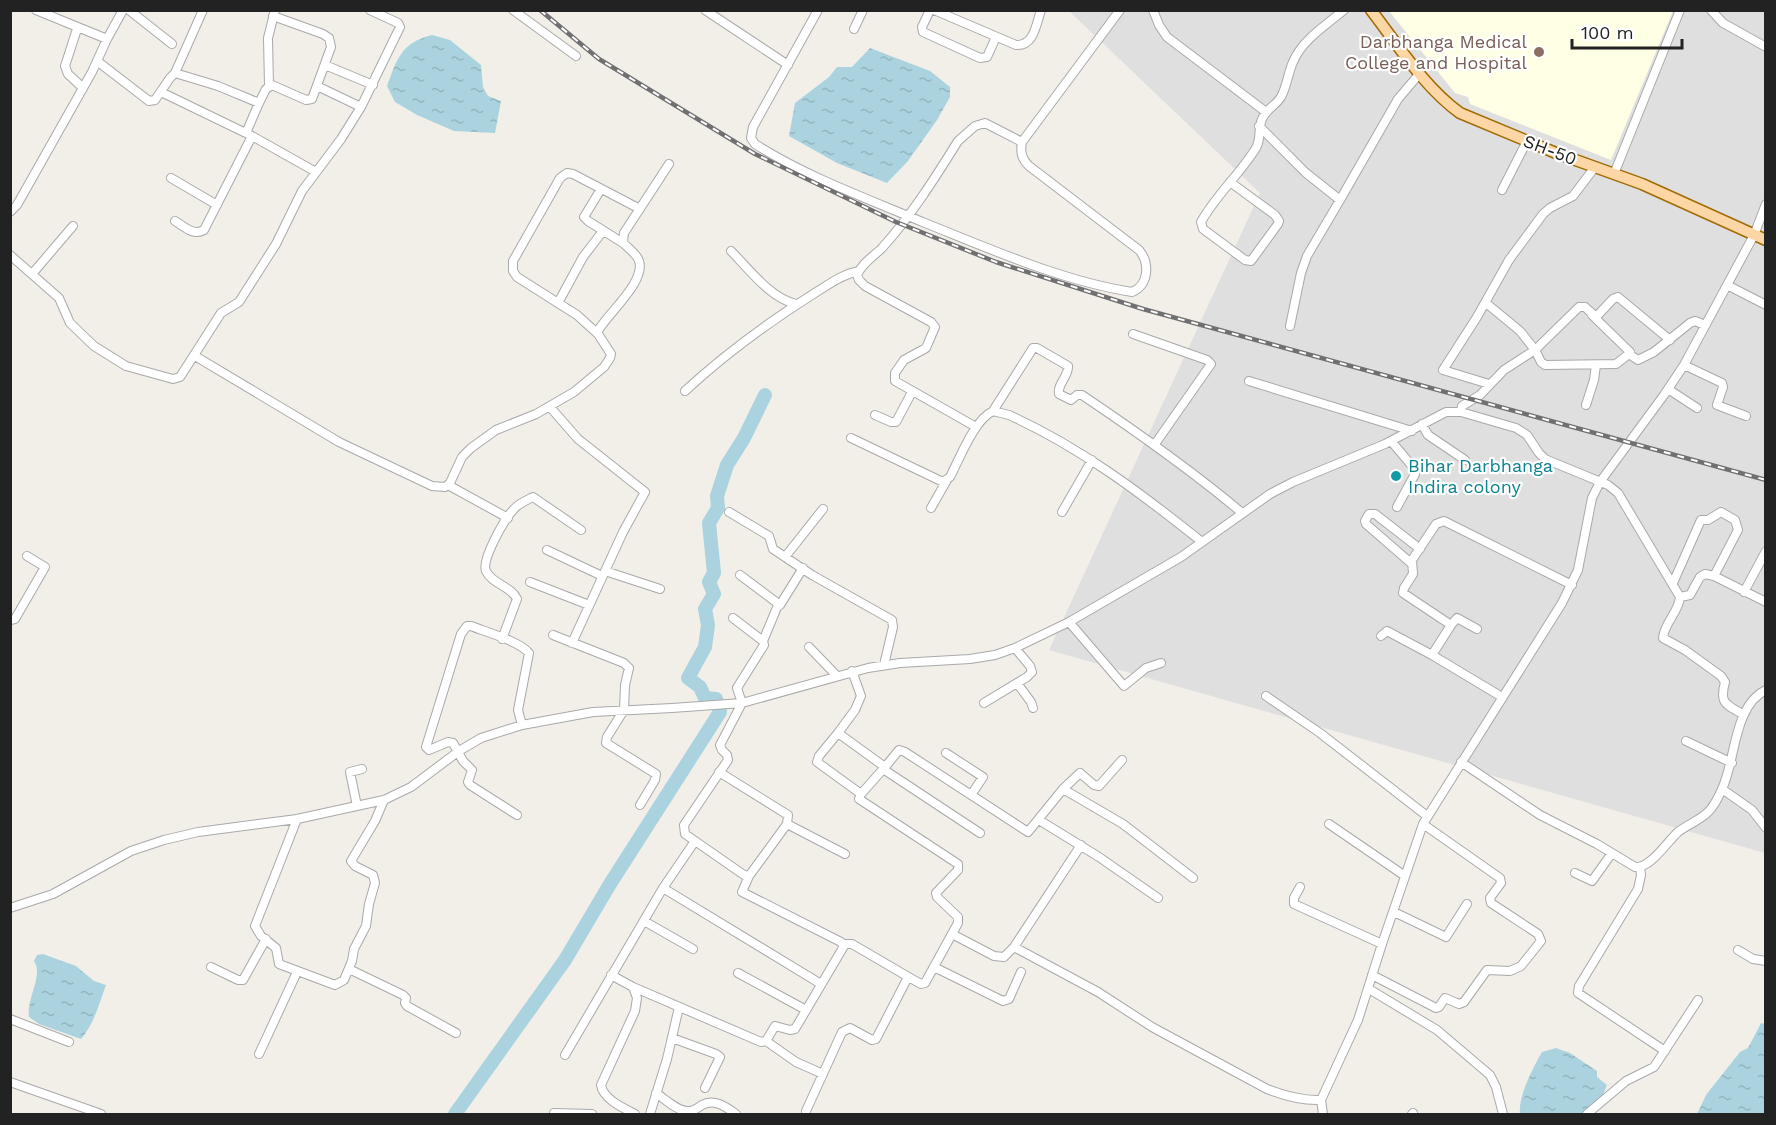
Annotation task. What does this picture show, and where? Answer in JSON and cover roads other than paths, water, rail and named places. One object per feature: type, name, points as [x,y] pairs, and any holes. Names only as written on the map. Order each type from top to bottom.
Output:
[{"type":"main road","name":"SH-50","points":[[1371,10],[1420,73],[1460,113],[1642,184],[1766,240]]},
{"type":"street","points":[[36,10],[77,29],[107,39]]},
{"type":"street","points":[[10,213],[17,205],[83,88],[123,10]]},
{"type":"street","points":[[129,10],[172,44]]},
{"type":"street","points":[[97,61],[149,100],[155,100],[176,74],[203,10]]},
{"type":"street","points":[[10,255],[59,298],[74,327],[94,346],[126,366],[145,373],[177,378],[182,376],[223,310],[239,302],[276,244],[302,191],[361,107],[373,85],[400,27],[398,22],[370,10]]},
{"type":"street","points":[[513,10],[576,56]]},
{"type":"street","points":[[705,10],[788,64]]},
{"type":"street","points":[[818,10],[753,127],[751,138],[755,144],[825,181],[994,251],[1073,278],[1129,292],[1136,291],[1147,270],[1144,256],[1139,249],[1029,166],[1021,155],[1022,142],[1120,11]]},
{"type":"street","points":[[854,30],[863,10]]},
{"type":"street","points":[[996,37],[987,57],[980,58],[923,32],[922,27],[932,10],[1022,46],[1032,37],[1041,10]]},
{"type":"street","points":[[1153,10],[1159,26],[1167,37],[1266,112]]},
{"type":"street","points":[[1230,182],[1275,215],[1279,221],[1251,261],[1245,261],[1201,226],[1204,218],[1230,182],[1256,149],[1259,142],[1259,125],[1266,112],[1281,96],[1292,63],[1300,49],[1344,10]]},
{"type":"street","points":[[1614,174],[1680,10]]},
{"type":"street","points":[[1711,10],[1723,23],[1766,47]]},
{"type":"street","points":[[176,221],[193,232],[199,233],[208,225],[268,86],[267,47],[274,14],[326,35],[331,47],[314,97],[309,100],[276,86],[268,86]]},
{"type":"street","points":[[77,29],[65,66],[68,74],[83,88]]},
{"type":"street","points":[[325,65],[373,85]]},
{"type":"street","points":[[1290,326],[1301,273],[1307,256],[1398,99],[1420,73]]},
{"type":"street","points":[[176,74],[218,86],[259,103]]},
{"type":"street","points":[[317,86],[361,107]]},
{"type":"street","points":[[161,92],[249,134],[316,172]]},
{"type":"street","points":[[685,391],[738,345],[796,304],[843,276],[859,271],[882,249],[908,216],[958,141],[975,126],[990,124],[1022,142]]},
{"type":"street","points":[[1259,125],[1306,173],[1340,200]]},
{"type":"street","points":[[1502,190],[1527,141]]},
{"type":"street","points":[[623,243],[624,233],[669,164]]},
{"type":"street","points":[[1489,384],[1443,370],[1486,303],[1509,260],[1546,210],[1573,196],[1595,167]]},
{"type":"street","points":[[195,356],[339,442],[432,486],[441,488],[448,485],[457,466],[471,448],[496,430],[550,406],[574,392],[610,358],[609,350],[598,334],[577,315],[513,271],[513,261],[560,178],[570,173],[640,209]]},
{"type":"street","points":[[171,178],[217,205]]},
{"type":"street","points":[[598,334],[599,327],[621,303],[640,264],[638,257],[623,243],[584,217],[602,189]]},
{"type":"street","points":[[1323,1114],[1321,1100],[1348,1042],[1369,988],[1425,820],[1572,585],[1583,554],[1592,498],[1600,482],[1684,365],[1754,235],[1765,209]]},
{"type":"street","points":[[32,274],[73,226]]},
{"type":"street","points":[[558,303],[583,257],[603,231]]},
{"type":"street","points":[[731,250],[774,293],[796,304]]},
{"type":"street","points":[[859,271],[857,275],[862,283],[931,322],[935,327],[926,348],[909,356],[895,373],[895,381],[976,427]]},
{"type":"street","points":[[1727,285],[1766,305]]},
{"type":"street","points":[[1592,315],[1599,316],[1613,299],[1618,297],[1670,340]]},
{"type":"street","points":[[1486,303],[1520,331],[1535,350],[1540,362],[1545,365],[1616,364],[1629,354],[1639,360],[1695,321],[1705,326]]},
{"type":"street","points":[[1461,412],[1462,406],[1480,395],[1504,370],[1535,350],[1579,307],[1592,315],[1630,352]]},
{"type":"street","points":[[1133,334],[1207,360],[1211,364],[1155,444]]},
{"type":"street","points":[[931,508],[976,427],[993,411],[1033,348],[1037,348],[1068,366],[1068,371],[1059,388],[1059,394],[1071,400],[1077,395],[1082,395],[1155,444],[1241,512]]},
{"type":"street","points":[[1586,405],[1596,365]]},
{"type":"street","points":[[1684,365],[1722,383],[1723,387],[1717,405],[1746,416]]},
{"type":"street","points":[[1249,381],[1412,430]]},
{"type":"street","points":[[1668,389],[1697,408]]},
{"type":"street","points":[[875,414],[896,422],[912,392]]},
{"type":"street","points":[[550,406],[578,439],[645,492],[572,643]]},
{"type":"street","points":[[993,411],[1010,415],[1092,460],[1150,500],[1202,542]]},
{"type":"street","points":[[10,908],[53,894],[131,851],[164,840],[198,832],[297,819],[384,800],[411,787],[459,751],[481,738],[522,725],[593,712],[742,703],[852,671],[884,665],[995,655],[1069,622],[1181,557],[1269,494],[1391,441],[1446,412],[1461,412],[1522,431],[1545,459],[1613,488],[1621,497],[1680,597],[1679,606],[1663,638],[1685,650],[1721,676],[1725,682],[1722,694],[1725,703],[1743,715]]},
{"type":"street","points":[[1422,424],[1428,435],[1466,460]]},
{"type":"street","points":[[851,438],[938,481],[947,480]]},
{"type":"street","points":[[1391,441],[1413,466],[1415,474],[1397,507]]},
{"type":"street","points":[[1062,512],[1092,460]]},
{"type":"street","points":[[448,485],[508,518]]},
{"type":"street","points":[[502,639],[517,599],[513,593],[486,572],[485,566],[489,551],[508,518],[516,507],[533,497],[580,530]]},
{"type":"street","points":[[785,557],[823,509]]},
{"type":"street","points":[[1673,583],[1701,520],[1708,520],[1721,512],[1735,520],[1738,530],[1714,576]]},
{"type":"street","points":[[729,513],[769,536],[771,546],[785,557],[892,620],[893,627],[884,665]]},
{"type":"street","points":[[1412,564],[1366,524],[1365,521],[1369,514],[1375,514],[1420,549]]},
{"type":"street","points":[[1451,625],[1403,593],[1413,574],[1412,564],[1420,549],[1436,524],[1444,521],[1572,585]]},
{"type":"street","points":[[547,550],[604,574],[660,589]]},
{"type":"street","points":[[1744,592],[1766,551]]},
{"type":"street","points":[[10,620],[15,619],[45,567],[27,556]]},
{"type":"street","points":[[749,876],[744,875],[685,834],[683,828],[728,757],[720,744],[742,703],[737,688],[762,649],[778,605],[784,603],[802,568]]},
{"type":"street","points":[[740,575],[778,605]]},
{"type":"street","points":[[1680,597],[1690,595],[1703,575],[1714,576],[1766,603]]},
{"type":"street","points":[[530,582],[589,605]]},
{"type":"street","points":[[733,618],[763,641]]},
{"type":"street","points":[[1432,655],[1457,618],[1478,629]]},
{"type":"street","points":[[1069,622],[1124,686],[1146,668],[1161,663]]},
{"type":"street","points":[[517,815],[470,785],[468,782],[472,770],[450,741],[431,750],[427,749],[426,745],[463,628],[471,626],[524,648],[529,653],[518,710],[522,725]]},
{"type":"street","points":[[1381,636],[1387,632],[1432,655],[1502,697]]},
{"type":"street","points":[[553,635],[627,665],[629,671],[625,685],[624,710],[607,737],[606,743],[656,774],[655,780],[640,805]]},
{"type":"street","points":[[809,647],[837,676]]},
{"type":"street","points":[[984,703],[1032,672],[1030,666],[1015,648]]},
{"type":"street","points":[[852,671],[860,691],[860,702],[819,756],[817,762],[861,794]]},
{"type":"street","points":[[1017,683],[1033,708]]},
{"type":"street","points":[[1461,762],[1540,815],[1635,867],[1640,867],[1648,863],[1684,828],[1707,813],[1716,802],[1731,763],[1743,715],[1755,698],[1766,690]]},
{"type":"street","points":[[1266,696],[1320,733],[1425,820],[1500,878],[1501,883],[1490,898],[1491,903],[1538,934],[1541,940],[1524,964],[1510,971],[1487,970],[1464,1002],[1459,1004],[1445,998],[1436,1008],[1372,975]]},
{"type":"street","points":[[837,733],[980,834]]},
{"type":"street","points":[[1686,741],[1731,763]]},
{"type":"street","points":[[719,772],[788,815],[787,824],[749,876],[742,892],[844,944],[852,944],[923,984],[958,923],[958,917],[937,897],[936,893],[958,870],[958,864],[859,799],[896,752],[902,751],[1026,831],[1029,831],[1040,820],[1063,789],[1080,773],[1094,785],[1100,786],[1122,760]]},
{"type":"street","points":[[946,753],[982,777],[971,795]]},
{"type":"street","points":[[357,806],[350,772],[362,769]]},
{"type":"street","points":[[1063,789],[1123,824],[1193,878]]},
{"type":"street","points":[[1722,789],[1752,810],[1766,828]]},
{"type":"street","points":[[297,819],[256,920],[256,931],[276,948],[279,964],[335,985],[344,980],[354,949],[366,926],[375,883],[373,875],[355,866],[351,861],[375,821],[384,800]]},
{"type":"street","points":[[1040,820],[1158,898]]},
{"type":"street","points":[[787,824],[845,854]]},
{"type":"street","points":[[1329,824],[1406,876]]},
{"type":"street","points":[[565,1055],[663,888],[695,841]]},
{"type":"street","points":[[952,934],[998,958],[1004,957],[1014,947],[1081,845]]},
{"type":"street","points":[[1575,873],[1592,881],[1612,853]]},
{"type":"street","points":[[1640,867],[1638,889],[1579,986],[1578,993],[1665,1051]]},
{"type":"street","points":[[1300,887],[1294,898],[1294,904],[1382,944]]},
{"type":"street","points":[[663,888],[821,984]]},
{"type":"street","points":[[1394,912],[1446,937],[1467,904]]},
{"type":"street","points":[[644,921],[693,949]]},
{"type":"street","points":[[211,967],[240,981],[244,978],[266,939]]},
{"type":"street","points":[[765,1041],[775,1026],[795,1029],[844,948],[844,944]]},
{"type":"street","points":[[1014,947],[1098,992],[1152,1027],[1267,1089],[1306,1101],[1321,1100]]},
{"type":"street","points":[[1738,950],[1753,959],[1766,961]]},
{"type":"street","points":[[934,967],[1003,1001],[1009,999],[1021,972]]},
{"type":"street","points":[[349,969],[406,996],[406,1006],[456,1033]]},
{"type":"street","points":[[259,1054],[297,972]]},
{"type":"street","points":[[738,973],[806,1010]]},
{"type":"street","points":[[611,975],[679,1007],[761,1042],[765,1041],[796,1062],[823,1074]]},
{"type":"street","points":[[806,1110],[845,1029],[850,1028],[872,1040],[876,1039],[905,982],[907,979],[912,979]]},
{"type":"street","points":[[633,987],[637,998],[635,1011],[601,1085],[606,1096],[620,1110],[635,1114]]},
{"type":"street","points":[[1369,988],[1437,1030],[1490,1076],[1494,1081],[1503,1114]]},
{"type":"street","points":[[1587,1114],[1626,1081],[1654,1067],[1698,1000]]},
{"type":"street","points":[[650,1114],[679,1007]]},
{"type":"street","points":[[10,1019],[69,1042]]},
{"type":"street","points":[[672,1038],[720,1057],[705,1088]]},
{"type":"street","points":[[10,1082],[101,1114]]},
{"type":"street","points":[[656,1093],[685,1111],[694,1110],[712,1102],[736,1114]]},
{"type":"street","points":[[554,1113],[591,1114]]},
{"type":"water","points":[[432,35],[450,40],[481,65],[483,87],[488,96],[501,101],[495,133],[454,131],[417,115],[395,102],[387,86],[397,60],[413,43]]},
{"type":"water","points":[[870,48],[930,71],[950,87],[950,97],[937,120],[908,161],[887,183],[837,163],[789,136],[795,103],[829,77],[837,67],[852,67]]},
{"type":"water","points":[[43,954],[76,966],[94,981],[106,985],[93,1020],[81,1039],[39,1024],[29,1017],[37,973],[34,961],[37,955]]},
{"type":"water","points":[[1761,1023],[1765,1024],[1765,1114],[1697,1114],[1706,1095],[1740,1052],[1748,1048]]},
{"type":"water","points":[[1556,1048],[1570,1053],[1597,1071],[1597,1077],[1607,1085],[1599,1104],[1589,1114],[1520,1114],[1521,1099],[1538,1059],[1542,1052]]},
{"type":"waterway","points":[[455,1114],[565,960],[610,884],[720,712],[716,699],[705,698],[700,687],[688,678],[705,647],[708,625],[705,609],[714,594],[709,582],[714,573],[709,523],[718,508],[717,496],[727,465],[744,438],[765,395]]},
{"type":"railway","points":[[540,10],[599,59],[755,154],[896,222],[996,262],[1143,309],[1766,480]]},
{"type":"place","name":"Darbhanga Medical College and Hospital","points":[[1539,52]]},
{"type":"place","name":"Bihar Darbhanga Indira colony","points":[[1396,476]]}]
